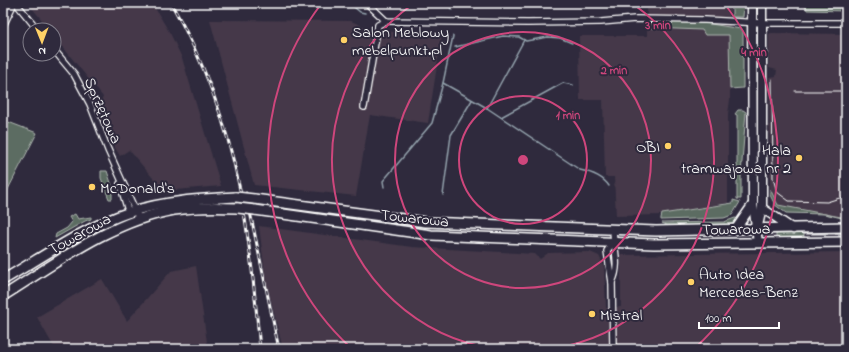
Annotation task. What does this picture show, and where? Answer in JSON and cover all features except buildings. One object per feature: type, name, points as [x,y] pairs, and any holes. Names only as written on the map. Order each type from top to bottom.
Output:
[{"type":"main road","points":[[752,3],[753,204],[758,243]]},
{"type":"main road","points":[[757,230],[762,208],[762,3]]},
{"type":"main road","name":"Towarowa","points":[[3,280],[71,240],[132,211],[183,201],[236,197],[411,221],[613,229],[757,230],[846,227]]},
{"type":"main road","points":[[735,230],[753,204]]},
{"type":"main road","name":"Towarowa","points":[[3,296],[79,249],[136,221],[173,210],[190,208],[238,208],[431,235],[632,243],[846,242]]},
{"type":"main road","points":[[762,208],[793,229]]},
{"type":"main road","points":[[341,223],[339,216],[346,212]]},
{"type":"street","points":[[3,26],[15,3],[31,22]]},
{"type":"street","points":[[367,3],[386,21]]},
{"type":"street","points":[[364,107],[378,25],[386,21],[543,23],[601,22],[635,19],[705,20],[752,23],[846,23]]},
{"type":"street","name":"Sprzętowa","points":[[62,60],[74,74],[90,104],[136,221]]},
{"type":"street","points":[[612,282],[615,274],[616,252],[613,242],[613,229]]},
{"type":"street","points":[[592,242],[603,248],[607,253]]},
{"type":"street","points":[[613,242],[608,248],[607,253],[612,282],[613,349]]},
{"type":"street","points":[[616,252],[632,243]]},
{"type":"shaded area","points":[[28,3],[152,3],[171,35],[182,58],[221,186],[164,191],[129,150],[120,156],[106,133],[97,111],[103,97],[62,46],[62,22],[43,22]]},
{"type":"shaded area","points":[[647,3],[730,3],[728,203],[661,215],[616,216],[614,177],[605,177],[603,100],[580,100],[579,36],[647,36]]},
{"type":"shaded area","points":[[210,20],[351,21],[374,31],[442,34],[428,123],[370,115],[356,196],[254,185]]},
{"type":"shaded area","points":[[769,34],[846,34],[846,218],[778,205],[770,189],[769,77],[776,76],[777,70],[769,68]]},
{"type":"shaded area","points":[[259,226],[412,247],[535,254],[540,259],[548,253],[590,252],[599,256],[604,266],[606,308],[621,307],[621,255],[846,252],[846,349],[283,349],[266,282]]},
{"type":"shaded area","points":[[196,266],[208,349],[55,349],[37,317],[102,279],[127,321],[171,271]]},
{"type":"green space","points":[[732,3],[744,3],[743,17],[732,17]]},
{"type":"green space","points":[[804,3],[846,3],[846,11],[807,10]]},
{"type":"green space","points":[[649,22],[705,23],[741,29],[743,31],[743,88],[730,89],[729,35],[705,35],[702,30],[651,28],[647,25]]},
{"type":"green space","points":[[738,110],[743,110],[746,112],[741,174],[741,199],[737,199],[737,115],[735,114]]},
{"type":"green space","points":[[3,120],[37,133],[3,199]]},
{"type":"green space","points":[[101,171],[107,171],[112,186],[112,199],[109,199],[101,178]]},
{"type":"green space","points":[[770,189],[778,205],[846,218],[846,219],[825,214],[786,213],[775,205],[770,195]]},
{"type":"green space","points":[[733,200],[740,202],[732,215],[724,218],[661,220],[662,214],[733,203]]},
{"type":"green space","points":[[75,214],[78,219],[91,217],[91,219],[55,238],[56,234],[67,228],[72,222],[69,217]]},
{"type":"green space","points":[[735,218],[739,219],[728,226],[667,225],[662,223],[724,222]]},
{"type":"green space","points":[[846,231],[846,233],[804,233],[804,239],[776,239],[776,233]]},
{"type":"waterway","points":[[349,3],[360,12],[365,13]]},
{"type":"waterway","points":[[380,4],[448,4],[452,10]]},
{"type":"waterway","points":[[453,36],[443,83],[487,108],[580,170],[600,178],[609,186]]},
{"type":"waterway","points":[[455,47],[503,36],[519,37],[526,41],[548,37],[560,38],[572,43]]},
{"type":"waterway","points":[[487,108],[524,40]]},
{"type":"waterway","points":[[384,187],[383,181],[432,123],[443,83]]},
{"type":"waterway","points":[[501,117],[563,83],[573,85]]},
{"type":"waterway","points":[[443,195],[451,135],[472,100]]},
{"type":"tram line","points":[[772,79],[773,178],[777,192],[789,201],[827,202],[846,196]]},
{"type":"tram line","points":[[795,91],[846,91]]},
{"type":"tram line","points":[[804,234],[846,234]]},
{"type":"railway","points":[[171,3],[204,70],[221,117],[235,165],[244,210],[260,349]]},
{"type":"railway","points":[[246,193],[279,349]]},
{"type":"place","name":"Salon Meblowy mebelpunkt.pl","points":[[344,40]]},
{"type":"place","name":"OBI","points":[[668,146]]},
{"type":"place","name":"Hala tramwajowa nr 2","points":[[799,158]]},
{"type":"place","name":"McDonald's","points":[[92,187]]},
{"type":"place","name":"Auto Idea Mercedes-Benz","points":[[691,282]]},
{"type":"place","name":"Mistral","points":[[592,314]]}]
